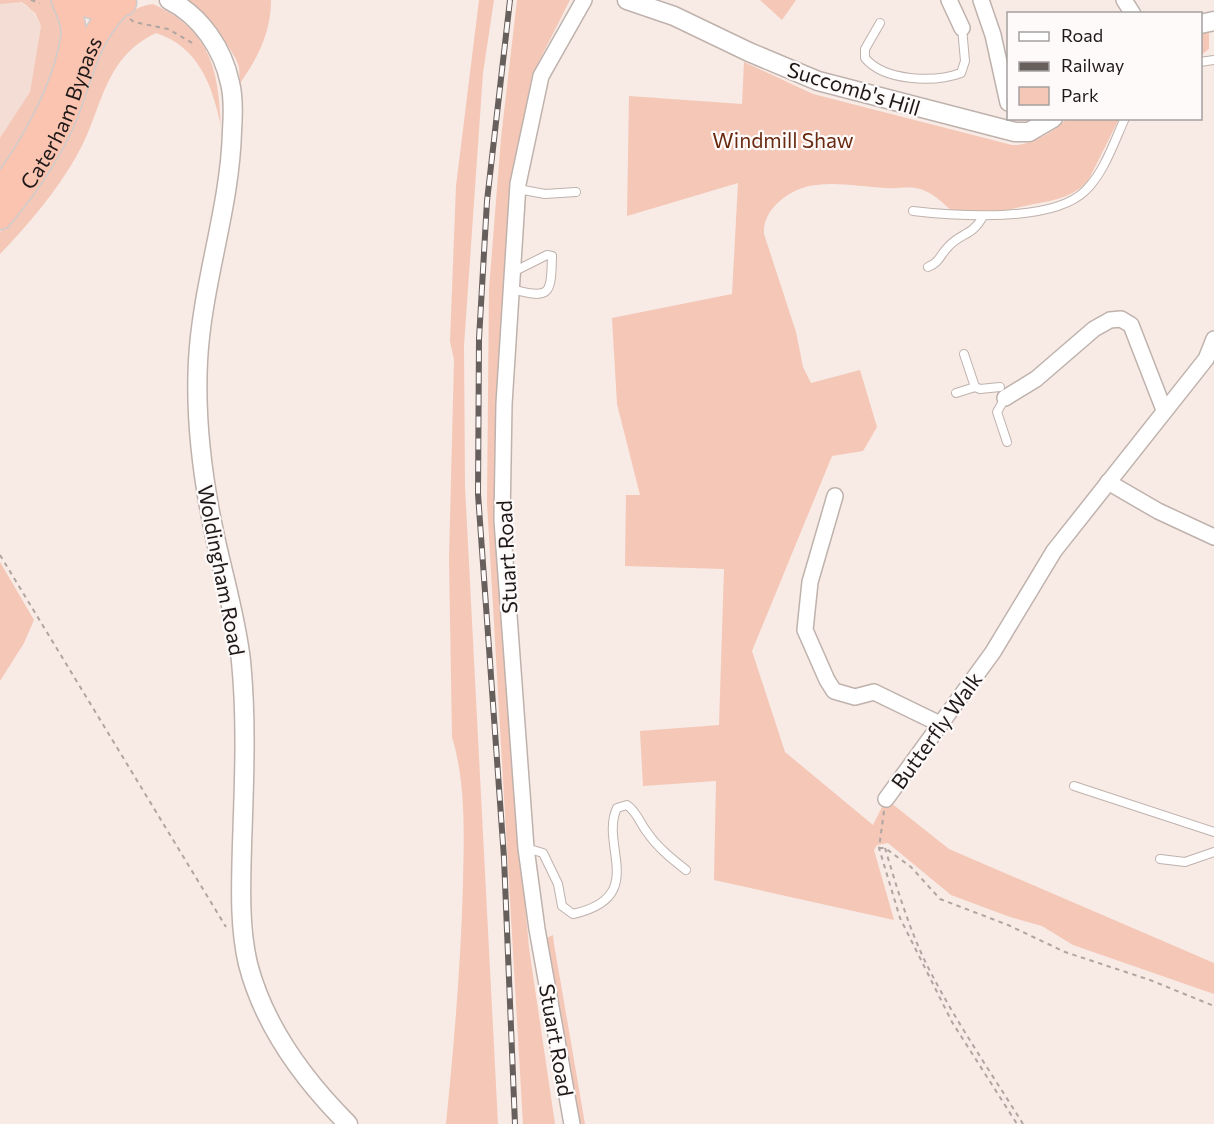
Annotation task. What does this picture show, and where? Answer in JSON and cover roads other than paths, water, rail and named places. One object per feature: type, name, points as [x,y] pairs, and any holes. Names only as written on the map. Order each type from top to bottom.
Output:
[{"type":"highway","name":"Caterham Bypass","points":[[0,190],[26,153],[50,107],[66,65],[74,39],[72,18],[64,0]]},
{"type":"highway","points":[[70,0],[91,8],[125,8]]},
{"type":"highway","name":"Caterham Bypass","points":[[0,217],[39,166],[64,116],[91,41],[101,23],[125,8]]},
{"type":"street","name":"Stuart Road","points":[[572,1124],[537,929],[526,848],[502,520],[504,404],[518,189],[541,76],[584,0]]},
{"type":"street","name":"Succomb's Hill","points":[[627,0],[674,16],[749,52],[818,81],[1014,125],[1029,132],[1050,120]]},
{"type":"street","points":[[949,0],[962,28]]},
{"type":"street","points":[[981,0],[993,35],[1007,98]]},
{"type":"street","name":"Woldingham Road","points":[[175,2],[208,33],[220,54],[231,85],[232,146],[198,358],[197,410],[202,467],[241,657],[245,716],[241,894],[248,963],[257,991],[280,1040],[326,1102],[348,1124]]},
{"type":"street","points":[[1005,397],[1036,379],[1094,329],[1110,320],[1121,319],[1131,325],[1164,410]]},
{"type":"street","name":"Butterfly Walk","points":[[886,799],[993,652],[1054,551],[1206,359],[1214,339]]},
{"type":"street","points":[[1108,482],[1158,511],[1214,537]]},
{"type":"street","points":[[836,496],[810,582],[805,630],[827,680],[834,691],[855,696],[874,692],[940,724]]},
{"type":"lane","points":[[880,23],[865,49],[865,58],[886,72],[908,77],[934,77],[961,73],[965,61],[962,28]]},
{"type":"lane","points":[[914,211],[983,216],[1048,208],[1066,203],[1084,193],[1095,180],[1124,120]]},
{"type":"lane","points":[[518,189],[545,194],[576,192]]},
{"type":"lane","points":[[928,267],[937,263],[948,247],[976,229],[983,216]]},
{"type":"lane","points":[[512,289],[535,295],[547,291],[551,285],[552,256],[547,255],[513,272]]},
{"type":"lane","points":[[964,354],[975,387]]},
{"type":"lane","points":[[956,393],[975,387],[1005,397],[997,412],[1007,442]]},
{"type":"lane","points":[[1074,786],[1214,832]]},
{"type":"lane","points":[[526,848],[543,854],[558,884],[562,906],[573,914],[595,909],[613,887],[618,866],[613,817],[617,808],[627,805],[632,809],[647,832],[672,860],[686,870]]},
{"type":"lane","points":[[1161,859],[1185,862],[1214,852]]},
{"type":"railway","points":[[510,0],[487,201],[479,339],[478,494],[504,858],[515,1124]]},
{"type":"park label","name":"Windmill Shaw","points":[[783,139]]}]
